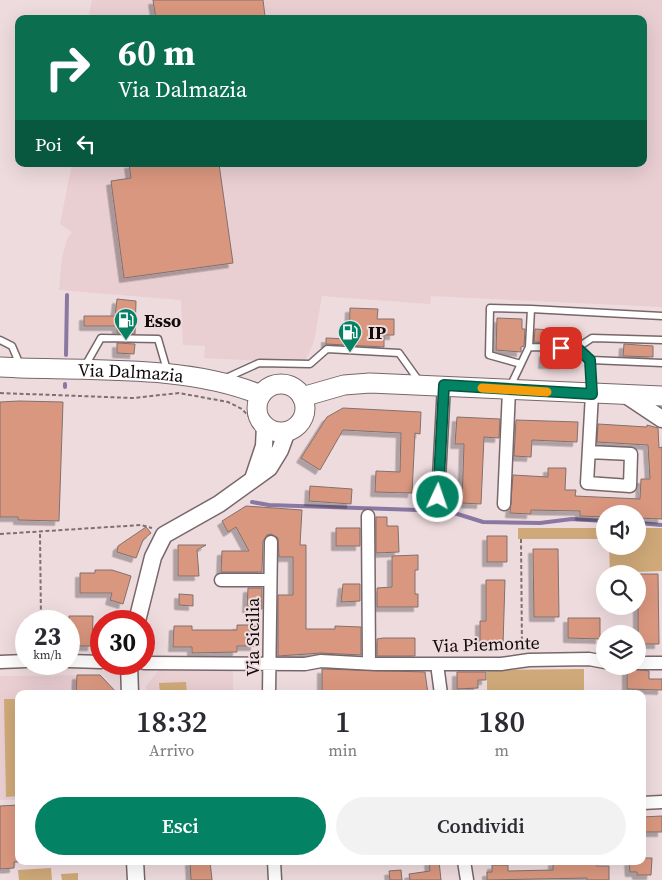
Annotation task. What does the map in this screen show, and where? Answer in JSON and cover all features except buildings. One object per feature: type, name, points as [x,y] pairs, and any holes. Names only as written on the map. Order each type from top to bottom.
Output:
[{"type":"main road","name":"Via Dalmazia","points":[[0,368],[168,374],[220,381],[261,395]]},
{"type":"main road","points":[[302,397],[344,385],[370,383],[662,396]]},
{"type":"main road","points":[[282,384],[296,389],[302,397],[305,407],[302,418],[296,426],[287,431],[275,431],[259,425],[257,411],[261,395],[268,388],[282,384]]},
{"type":"street","points":[[438,497],[444,385]]},
{"type":"street","points":[[504,504],[509,390]]},
{"type":"street","points":[[589,452],[592,394]]},
{"type":"street","points":[[626,394],[662,419]]},
{"type":"street","points":[[253,480],[264,446],[259,425]]},
{"type":"street","points":[[139,610],[153,557],[164,535],[219,504],[269,468],[280,450],[287,431]]},
{"type":"street","points":[[368,516],[369,663]]},
{"type":"street","name":"Via Sicilia","points":[[270,690],[271,542]]},
{"type":"street","name":"Via Sicilia","points":[[221,580],[270,580]]},
{"type":"street","name":"Via Piemonte","points":[[155,663],[305,664],[321,661],[501,664],[522,661],[596,660]]},
{"type":"street","points":[[0,662],[15,661]]},
{"type":"street","points":[[646,663],[662,663]]},
{"type":"street","points":[[437,664],[440,690]]},
{"type":"street","points":[[129,675],[130,690]]},
{"type":"street","points":[[646,803],[662,802]]},
{"type":"street","points":[[135,865],[136,880]]},
{"type":"street","points":[[274,865],[275,880]]},
{"type":"street","points":[[465,865],[467,880]]},
{"type":"lane","points":[[521,364],[489,355],[490,308],[662,316]]},
{"type":"lane","points":[[509,390],[529,347],[532,309]]},
{"type":"lane","points":[[82,370],[102,338],[158,339],[168,374]]},
{"type":"lane","points":[[529,347],[577,348],[592,338],[662,340]]},
{"type":"lane","points":[[0,340],[12,346],[22,369]]},
{"type":"lane","points":[[577,348],[590,360],[662,362]]},
{"type":"lane","points":[[220,381],[259,363],[310,364],[327,349],[399,353],[421,384]]},
{"type":"lane","points":[[590,360],[592,394]]},
{"type":"path","points":[[0,393],[133,398],[179,393],[228,402],[242,409],[259,425]]},
{"type":"path","points":[[0,534],[40,533],[141,525],[150,527]]},
{"type":"path","points":[[40,533],[41,610]]},
{"type":"path","points":[[521,539],[522,661]]},
{"type":"shaded area","points":[[92,0],[662,0],[662,307],[431,296],[430,304],[322,296],[314,341],[309,353],[304,362],[291,362],[204,358],[205,346],[183,345],[181,300],[59,290],[62,258],[67,239],[72,232],[60,224],[71,167],[647,167],[647,15],[89,15]]},
{"type":"shaded area","points":[[518,528],[596,528],[596,539],[518,539]]},
{"type":"shaded area","points":[[646,528],[662,528],[662,571],[646,572],[646,565],[610,565],[609,555],[646,555]]},
{"type":"shaded area","points":[[233,668],[233,690],[146,690],[146,686],[159,670]]},
{"type":"shaded area","points":[[584,669],[584,690],[487,690],[487,670]]},
{"type":"shaded area","points":[[100,675],[114,690],[15,690],[15,800],[0,800],[0,676]]},
{"type":"shaded area","points":[[186,682],[187,690],[160,690],[159,683]]},
{"type":"shaded area","points":[[4,699],[15,699],[15,796],[6,797]]},
{"type":"shaded area","points":[[51,868],[52,880],[19,880],[18,870]]},
{"type":"shaded area","points":[[78,873],[78,880],[62,880],[61,874]]},
{"type":"waterway","points":[[66,355],[67,295]]},
{"type":"waterway","points":[[252,502],[269,505],[448,511],[483,522],[540,523],[572,519],[596,520]]},
{"type":"waterway","points":[[646,524],[662,525]]},
{"type":"slow traffic","points":[[482,388],[547,392]]},
{"type":"place","name":"Esso","points":[[126,341]]},
{"type":"place","name":"IP","points":[[350,353]]},
{"type":"route","points":[[438,497],[444,385],[592,394],[590,360],[577,348],[561,348]]}]
